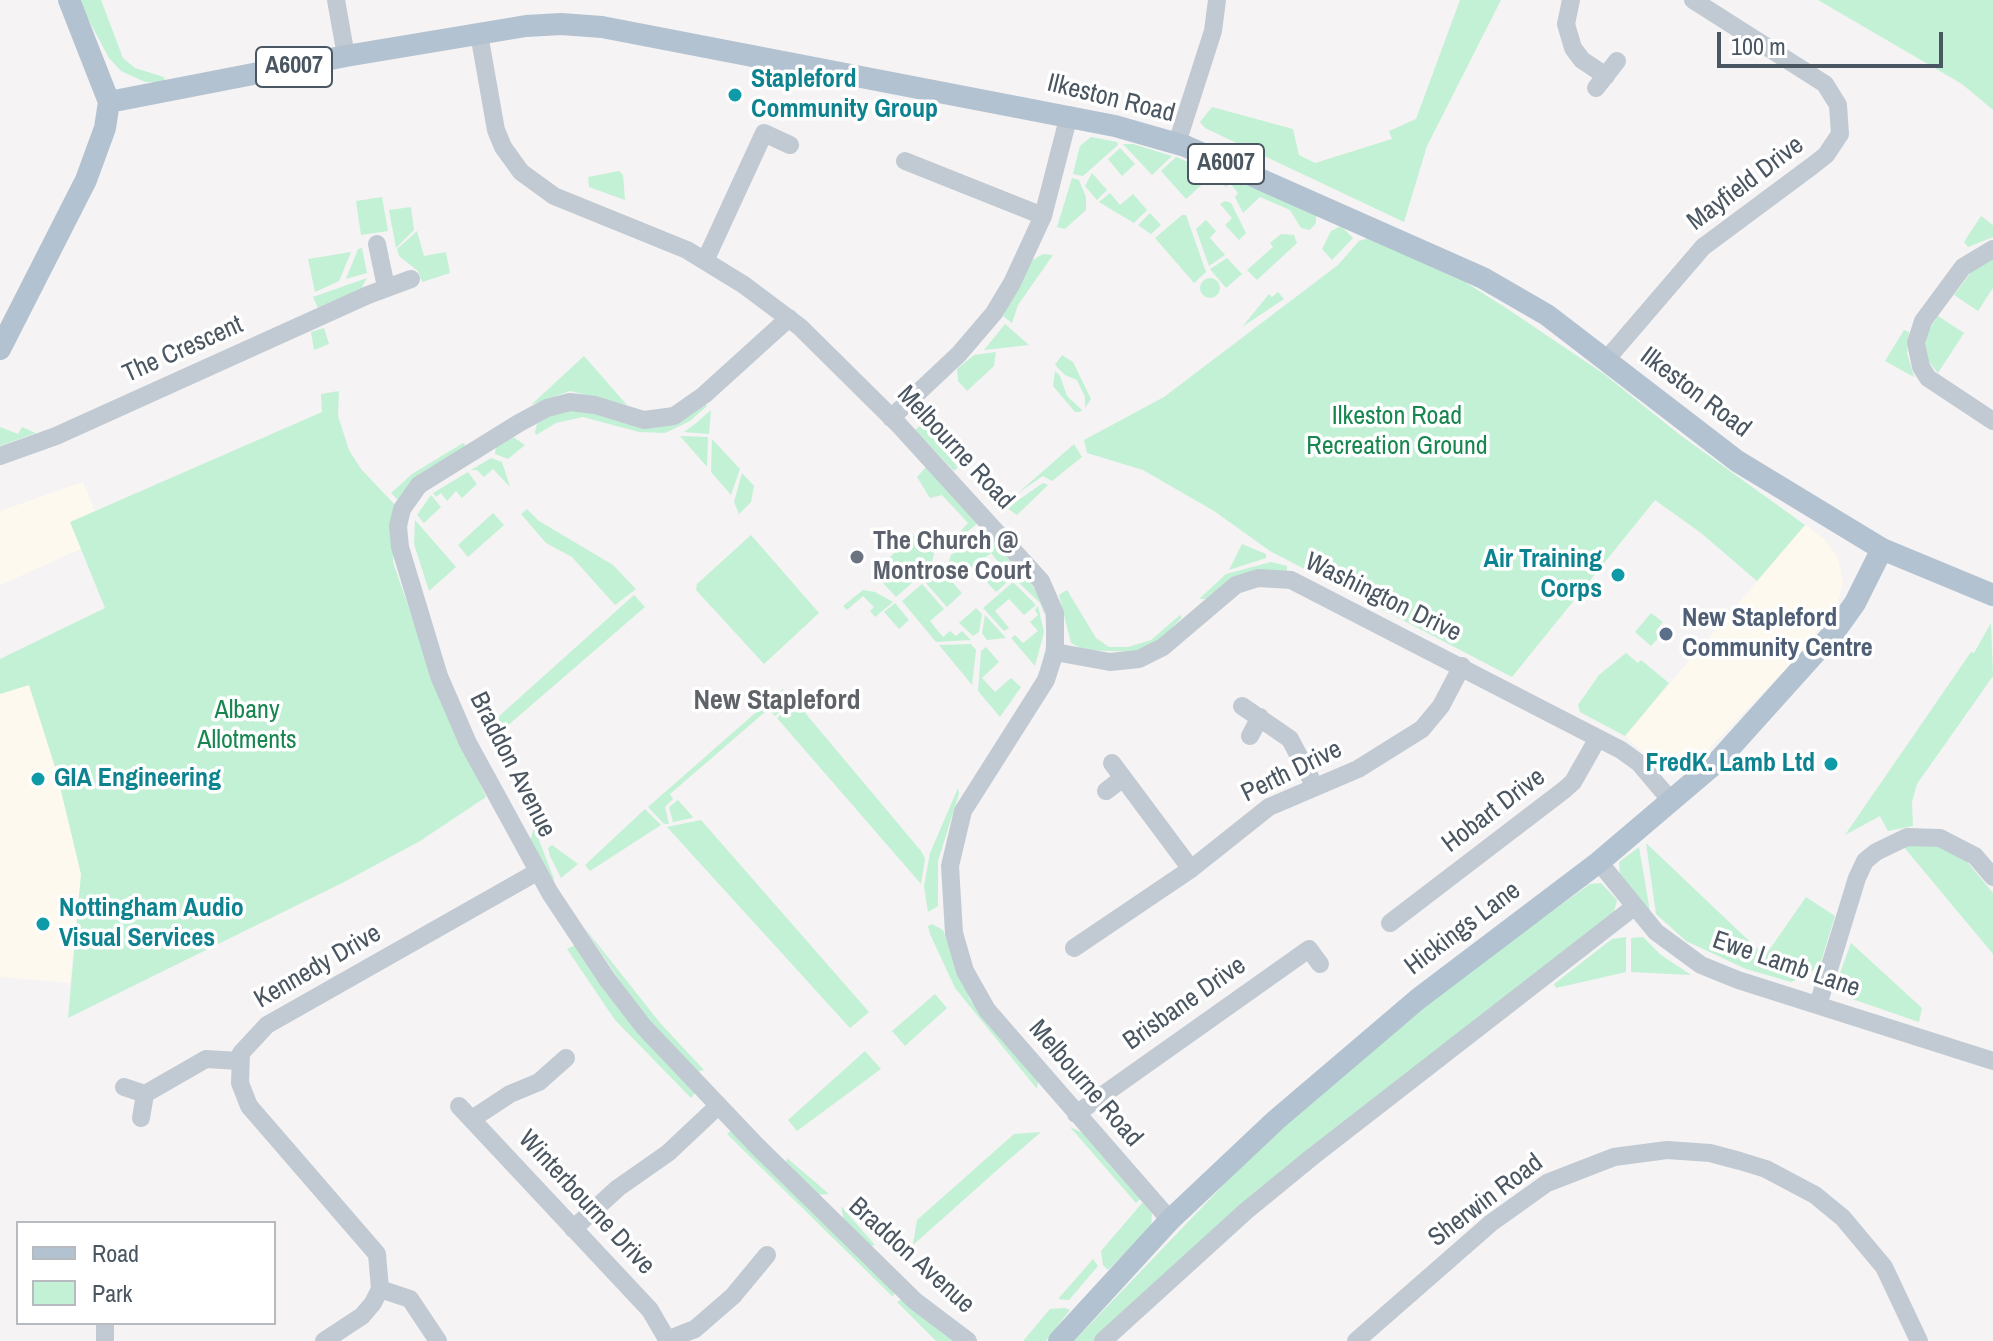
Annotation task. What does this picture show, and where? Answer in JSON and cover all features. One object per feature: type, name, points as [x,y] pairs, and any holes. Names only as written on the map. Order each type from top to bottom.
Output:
[{"type":"main road","points":[[0,349],[86,180],[101,144],[109,102],[69,0]]},
{"type":"main road","name":"Ilkeston Road","points":[[109,102],[346,56],[561,24],[602,27],[1069,115],[1177,143],[1338,211],[1483,278],[1547,315],[1737,461],[1882,549],[1993,595]]},
{"type":"main road","name":"Hickings Lane","points":[[1059,1341],[1170,1220],[1276,1120],[1395,1018],[1599,862],[1719,760],[1809,663],[1855,603],[1882,549]]},
{"type":"street","points":[[336,0],[346,56]]},
{"type":"street","points":[[1177,143],[1213,31],[1217,0]]},
{"type":"street","points":[[1571,0],[1566,24],[1573,48],[1582,60],[1606,75]]},
{"type":"street","name":"Mayfield Drive","points":[[1606,360],[1703,247],[1826,155],[1840,134],[1838,105],[1825,84],[1693,0]]},
{"type":"street","name":"Melbourne Road","points":[[479,34],[496,130],[503,147],[521,172],[554,196],[668,240],[789,318],[891,418],[1035,572],[1049,594],[1055,613],[1055,652],[1046,680],[963,811],[953,844],[949,889],[959,956],[977,995],[1170,1220]]},
{"type":"street","points":[[891,418],[941,373],[994,313],[1024,261],[1043,216],[1069,115]]},
{"type":"street","points":[[705,261],[764,133],[790,145]]},
{"type":"street","points":[[905,161],[930,183],[1043,216]]},
{"type":"street","points":[[377,244],[386,287]]},
{"type":"street","points":[[1993,249],[1963,267],[1923,321],[1916,352],[1928,378],[1993,421]]},
{"type":"street","name":"The Crescent","points":[[0,456],[56,436],[386,287],[411,279]]},
{"type":"street","name":"Braddon Avenue","points":[[789,318],[682,412],[644,420],[580,402],[560,403],[533,415],[419,485],[402,509],[400,547],[439,676],[482,773],[581,943],[625,1003],[718,1106],[885,1273],[968,1341]]},
{"type":"street","name":"Washington Drive","points":[[1055,652],[1110,662],[1139,659],[1163,647],[1225,592],[1258,578],[1274,577],[1303,585],[1598,738],[1639,763],[1672,802]]},
{"type":"street","name":"Perth Drive","points":[[1074,948],[1123,903],[1191,869],[1254,817],[1314,785],[1368,764],[1422,729],[1441,706],[1462,666]]},
{"type":"street","points":[[1242,706],[1290,739],[1314,785]]},
{"type":"street","points":[[1250,736],[1260,717]]},
{"type":"street","name":"Hobart Drive","points":[[1397,911],[1564,790],[1573,782],[1598,738]]},
{"type":"street","points":[[1106,791],[1118,771],[1191,869]]},
{"type":"street","points":[[1818,1005],[1857,878],[1865,861],[1876,852],[1907,837],[1940,838],[1975,856],[1993,877]]},
{"type":"street","name":"Ewe Lamb Lane","points":[[1599,862],[1656,932],[1701,965],[1993,1061]]},
{"type":"street","name":"Kennedy Drive","points":[[239,1061],[248,1042],[267,1025],[537,872]]},
{"type":"street","points":[[1103,1341],[1246,1211],[1312,1157],[1634,907]]},
{"type":"street","name":"Brisbane Drive","points":[[1076,1114],[1309,949],[1320,964]]},
{"type":"street","name":"Winterbourne Drive","points":[[566,1058],[539,1082],[465,1112],[650,1310],[668,1340]]},
{"type":"street","points":[[124,1087],[145,1094],[206,1059],[239,1061],[240,1083],[249,1106],[377,1254],[380,1289],[367,1312],[324,1341]]},
{"type":"street","points":[[141,1118],[145,1094]]},
{"type":"street","points":[[573,1229],[618,1188],[668,1153],[718,1106]]},
{"type":"street","name":"Sherwin Road","points":[[1356,1341],[1491,1223],[1547,1183],[1614,1157],[1667,1150],[1710,1153],[1740,1161],[1766,1169],[1815,1195],[1843,1218],[1884,1267],[1919,1341]]},
{"type":"street","points":[[668,1340],[695,1329],[745,1270],[767,1255]]},
{"type":"street","points":[[380,1289],[410,1299],[438,1341]]},
{"type":"shaded area","points":[[83,482],[95,512],[70,522],[81,549],[0,585],[0,511]]},
{"type":"shaded area","points":[[1805,525],[1825,540],[1838,558],[1843,582],[1838,601],[1802,652],[1703,755],[1665,774],[1625,736]]},
{"type":"shaded area","points":[[29,684],[56,770],[81,874],[70,983],[0,977],[0,694]]},
{"type":"green space","points":[[78,0],[101,0],[123,58],[135,68],[164,77],[165,82],[145,82],[121,71],[109,58]]},
{"type":"green space","points":[[1460,0],[1501,0],[1427,146],[1404,222],[1205,128],[1200,122],[1212,107],[1293,129],[1299,155],[1315,163],[1392,139],[1389,131],[1416,119]]},
{"type":"green space","points":[[1818,0],[1993,0],[1993,110],[1962,84]]},
{"type":"green space","points":[[1091,137],[1117,142],[1118,145],[1083,176],[1073,174],[1080,146]]},
{"type":"green space","points":[[1123,144],[1133,144],[1172,156],[1152,175]]},
{"type":"green space","points":[[1120,148],[1135,164],[1122,176],[1108,159]]},
{"type":"green space","points":[[1176,157],[1215,173],[1186,199],[1161,171]]},
{"type":"green space","points":[[619,171],[623,175],[625,200],[589,187],[588,177]]},
{"type":"green space","points":[[1092,173],[1107,190],[1097,200],[1085,186]]},
{"type":"green space","points":[[1220,175],[1316,213],[1316,223],[1310,230],[1301,228],[1290,210],[1260,197],[1243,213],[1235,197],[1238,193],[1230,183],[1226,187],[1217,178]]},
{"type":"green space","points":[[1072,178],[1079,180],[1086,197],[1086,210],[1065,229],[1057,227]]},
{"type":"green space","points":[[1110,193],[1120,205],[1133,194],[1147,210],[1134,223],[1099,202]]},
{"type":"green space","points":[[382,197],[388,231],[361,235],[356,201]]},
{"type":"green space","points":[[1225,201],[1231,203],[1246,233],[1239,240],[1225,225],[1232,218],[1220,204]]},
{"type":"green space","points":[[411,207],[414,230],[396,248],[389,210]]},
{"type":"green space","points":[[1150,213],[1161,225],[1151,234],[1138,225]]},
{"type":"green space","points":[[1186,215],[1206,272],[1194,283],[1155,238]]},
{"type":"green space","points":[[1981,216],[1993,225],[1993,237],[1968,247],[1964,242]]},
{"type":"green space","points":[[1206,220],[1216,231],[1210,238],[1225,255],[1209,266],[1196,229]]},
{"type":"green space","points":[[1341,226],[1353,238],[1332,260],[1322,249],[1331,231]]},
{"type":"green space","points":[[417,231],[424,256],[446,252],[450,273],[422,282],[418,271],[399,256],[397,249]]},
{"type":"green space","points":[[1281,234],[1294,235],[1297,243],[1257,280],[1247,270],[1273,247],[1270,243]]},
{"type":"green space","name":"Ilkeston Road Recreation Ground","points":[[1368,238],[1465,282],[1509,310],[1604,374],[1680,435],[1805,525],[1757,581],[1701,533],[1655,500],[1512,677],[1270,551],[1214,511],[1143,470],[1087,453],[1084,440],[1164,397],[1338,265],[1359,241]]},
{"type":"green space","points":[[362,248],[367,273],[346,279],[358,249]]},
{"type":"green space","points":[[351,252],[339,281],[315,292],[308,259]]},
{"type":"green space","points":[[1043,254],[1053,255],[1018,305],[1012,323],[1003,316],[1031,261]]},
{"type":"green space","points":[[1227,258],[1242,274],[1226,288],[1210,269]]},
{"type":"green space","points":[[1993,258],[1993,288],[1978,311],[1954,295],[1975,267]]},
{"type":"green space","points":[[367,278],[361,289],[318,308],[313,297]]},
{"type":"green space","points":[[1210,278],[1217,281],[1220,288],[1217,295],[1210,298],[1203,295],[1200,288],[1203,281]]},
{"type":"green space","points":[[1278,292],[1284,299],[1242,327],[1269,294],[1272,297]]},
{"type":"green space","points":[[1938,316],[1964,333],[1938,373],[1928,361],[1925,348],[1929,329]]},
{"type":"green space","points":[[1005,324],[1029,345],[984,350]]},
{"type":"green space","points":[[324,328],[329,344],[314,350],[311,332]]},
{"type":"green space","points":[[1904,330],[1909,332],[1907,353],[1914,377],[1885,361]]},
{"type":"green space","points":[[996,352],[994,366],[967,391],[958,381],[957,369],[974,355]]},
{"type":"green space","points":[[1062,355],[1073,362],[1091,399],[1085,408],[1085,397],[1077,380],[1065,375],[1055,365]]},
{"type":"green space","points":[[584,356],[627,405],[570,391],[531,405]]},
{"type":"green space","points":[[1055,371],[1067,396],[1082,410],[1080,412],[1075,412],[1053,386]]},
{"type":"green space","name":"Albany Allotments","points":[[339,391],[338,416],[349,450],[361,469],[396,506],[393,562],[434,681],[486,797],[420,841],[344,882],[68,1018],[81,874],[56,770],[29,685],[0,694],[0,659],[105,608],[70,522],[322,412],[321,394]]},
{"type":"green space","points":[[707,406],[690,421],[665,433],[639,432],[583,417],[556,423],[536,435],[535,432],[537,424],[561,410],[587,411],[621,422]]},
{"type":"green space","points":[[711,410],[709,434],[684,432],[695,424]]},
{"type":"green space","points":[[922,424],[958,467],[954,471],[915,430]]},
{"type":"green space","points":[[0,427],[18,434],[22,427],[36,433],[0,446]]},
{"type":"green space","points":[[680,436],[708,437],[707,467]]},
{"type":"green space","points":[[513,437],[525,445],[508,459],[495,454],[496,446]]},
{"type":"green space","points":[[712,439],[740,469],[731,495],[711,472]]},
{"type":"green space","points":[[463,443],[466,446],[421,474],[398,500],[391,493],[412,474]]},
{"type":"green space","points":[[1074,444],[1082,457],[1052,481],[1043,476],[1018,493]]},
{"type":"green space","points":[[491,458],[502,462],[510,487],[493,469],[484,477],[477,470],[471,470]]},
{"type":"green space","points":[[926,467],[978,523],[963,535],[960,532],[968,523],[942,495],[930,498],[917,477]]},
{"type":"green space","points":[[468,472],[477,484],[462,498],[456,491],[447,501],[441,493],[436,497],[433,493]]},
{"type":"green space","points":[[742,473],[754,486],[751,502],[739,514],[734,502]]},
{"type":"green space","points":[[1043,483],[1048,485],[1017,515],[1007,508]]},
{"type":"green space","points":[[431,495],[441,507],[424,523],[417,515]]},
{"type":"green space","points":[[527,509],[539,521],[613,565],[636,589],[615,605],[572,557],[546,543],[521,514]]},
{"type":"green space","points":[[493,513],[504,525],[468,557],[458,545]]},
{"type":"green space","points":[[415,520],[456,567],[429,591],[414,544]]},
{"type":"green space","points":[[918,532],[935,550],[931,566],[896,597],[873,572]]},
{"type":"green space","points":[[986,532],[1021,570],[996,592],[987,582],[1003,568],[991,553],[972,568],[969,565],[950,571],[947,567],[951,555]]},
{"type":"green space","points":[[751,535],[819,613],[764,664],[696,590],[697,584]]},
{"type":"green space","points":[[1242,544],[1266,554],[1266,558],[1229,570]]},
{"type":"green space","points":[[1271,562],[1287,566],[1287,571],[1253,572],[1206,599],[1199,599],[1226,574]]},
{"type":"green space","points":[[942,570],[962,593],[947,607],[925,582]]},
{"type":"green space","points":[[1025,572],[1045,608],[1049,642],[1040,672],[1047,641],[1045,615],[1040,603],[1016,580]]},
{"type":"green space","points":[[1013,582],[1036,605],[1024,615],[1009,599],[995,611],[1009,628],[1004,631],[983,608]]},
{"type":"green space","points":[[922,584],[944,609],[930,621],[943,637],[950,631],[956,636],[962,631],[971,640],[936,642],[902,601]]},
{"type":"green space","points":[[863,590],[875,592],[893,602],[875,617],[870,611],[874,607],[863,596],[847,610],[843,606]]},
{"type":"green space","points":[[1067,590],[1096,638],[1109,647],[1128,647],[1151,640],[1180,615],[1182,617],[1160,641],[1138,652],[1084,650],[1071,643],[1059,595]]},
{"type":"green space","points":[[634,595],[645,607],[506,727],[497,718]]},
{"type":"green space","points":[[895,603],[909,620],[899,629],[884,612]]},
{"type":"green space","points":[[1038,606],[1044,632],[1035,666],[1011,638],[1015,635],[1023,643],[1038,631],[1030,622],[1038,615],[1035,610]]},
{"type":"green space","points":[[976,608],[982,614],[979,632],[973,636],[959,623]]},
{"type":"green space","points":[[1651,613],[1663,622],[1655,632],[1660,636],[1651,646],[1635,632]]},
{"type":"green space","points":[[985,615],[1006,638],[987,640],[982,633]]},
{"type":"green space","points":[[1991,623],[1993,676],[1917,784],[1912,802],[1913,826],[1888,831],[1880,816],[1845,835],[1971,652],[1974,653]]},
{"type":"green space","points":[[971,644],[976,650],[972,685],[939,645]]},
{"type":"green space","points":[[986,647],[999,662],[982,678],[995,692],[1011,678],[1021,687],[1000,717],[978,691],[981,651]]},
{"type":"green space","points":[[1626,653],[1638,663],[1641,660],[1669,683],[1625,736],[1580,712],[1578,705],[1599,675]]},
{"type":"green space","points":[[783,689],[793,700],[775,716],[765,705]]},
{"type":"green space","points":[[796,702],[921,851],[925,858],[921,884],[777,718]]},
{"type":"green space","points":[[762,707],[765,712],[670,794],[673,799],[665,807],[669,824],[664,824],[648,807]]},
{"type":"green space","points":[[958,788],[959,794],[938,861],[938,906],[928,912],[924,886],[930,853]]},
{"type":"green space","points":[[678,800],[692,818],[673,822],[669,807]]},
{"type":"green space","points":[[645,809],[661,825],[590,871],[585,865]]},
{"type":"green space","points":[[701,820],[869,1012],[850,1028],[667,827]]},
{"type":"green space","points":[[534,827],[554,879],[551,881],[530,842]]},
{"type":"green space","points":[[1646,843],[1765,956],[1806,897],[1835,916],[1819,968],[1791,982],[1746,969],[1686,941],[1656,914]]},
{"type":"green space","points":[[1934,843],[1964,858],[1993,893],[1993,954],[1903,846]]},
{"type":"green space","points":[[552,845],[578,864],[561,878],[550,856],[548,848]]},
{"type":"green space","points":[[1639,847],[1650,912],[1620,876],[1619,862]]},
{"type":"green space","points":[[1601,883],[1617,900],[1613,916],[1142,1294],[1094,1341],[1074,1341],[1278,1128],[1441,991],[1590,884]]},
{"type":"green space","points":[[932,924],[943,930],[970,1000],[1038,1082],[1037,1089],[955,988],[930,934],[928,926]]},
{"type":"green space","points":[[584,927],[661,1024],[704,1070],[697,1072],[640,1011]]},
{"type":"green space","points":[[1626,937],[1626,972],[1556,988],[1554,984],[1612,939]]},
{"type":"green space","points":[[1643,937],[1661,955],[1691,975],[1631,972],[1631,938]]},
{"type":"green space","points":[[1851,943],[1922,1008],[1919,1022],[1852,999],[1840,973]]},
{"type":"green space","points":[[575,945],[695,1093],[691,1098],[615,1020],[567,949]]},
{"type":"green space","points":[[935,994],[947,1008],[905,1046],[892,1031]]},
{"type":"green space","points":[[865,1051],[881,1069],[797,1131],[788,1120]]},
{"type":"green space","points":[[1070,1127],[1083,1133],[1140,1199],[1136,1203]]},
{"type":"green space","points":[[732,1130],[895,1291],[893,1297],[727,1134]]},
{"type":"green space","points":[[1041,1132],[913,1245],[917,1220],[1014,1134]]},
{"type":"green space","points":[[787,1158],[829,1194],[817,1195],[786,1162]]},
{"type":"green space","points":[[1143,1202],[1152,1213],[1151,1227],[1108,1270],[1103,1265],[1101,1251]]},
{"type":"green space","points":[[841,1206],[875,1245],[870,1246],[844,1221]]},
{"type":"green space","points":[[1093,1259],[1098,1266],[1069,1300],[1058,1299]]},
{"type":"green space","points":[[902,1299],[958,1341],[936,1341],[897,1302]]},
{"type":"green space","points":[[1050,1309],[1070,1310],[1046,1341],[1023,1341]]},
{"type":"place","name":"Stapleford Community Group","points":[[735,95]]},
{"type":"place","name":"The Church @ Montrose Court","points":[[857,557]]},
{"type":"place","name":"Air Training Corps","points":[[1618,575]]},
{"type":"place","name":"New Stapleford Community Centre","points":[[1666,634]]},
{"type":"place","name":"FredK. Lamb Ltd","points":[[1831,764]]},
{"type":"place","name":"GIA Engineering","points":[[38,779]]},
{"type":"place","name":"Nottingham Audio Visual Services","points":[[43,924]]},
{"type":"district","name":"New Stapleford","points":[[777,701]]}]
